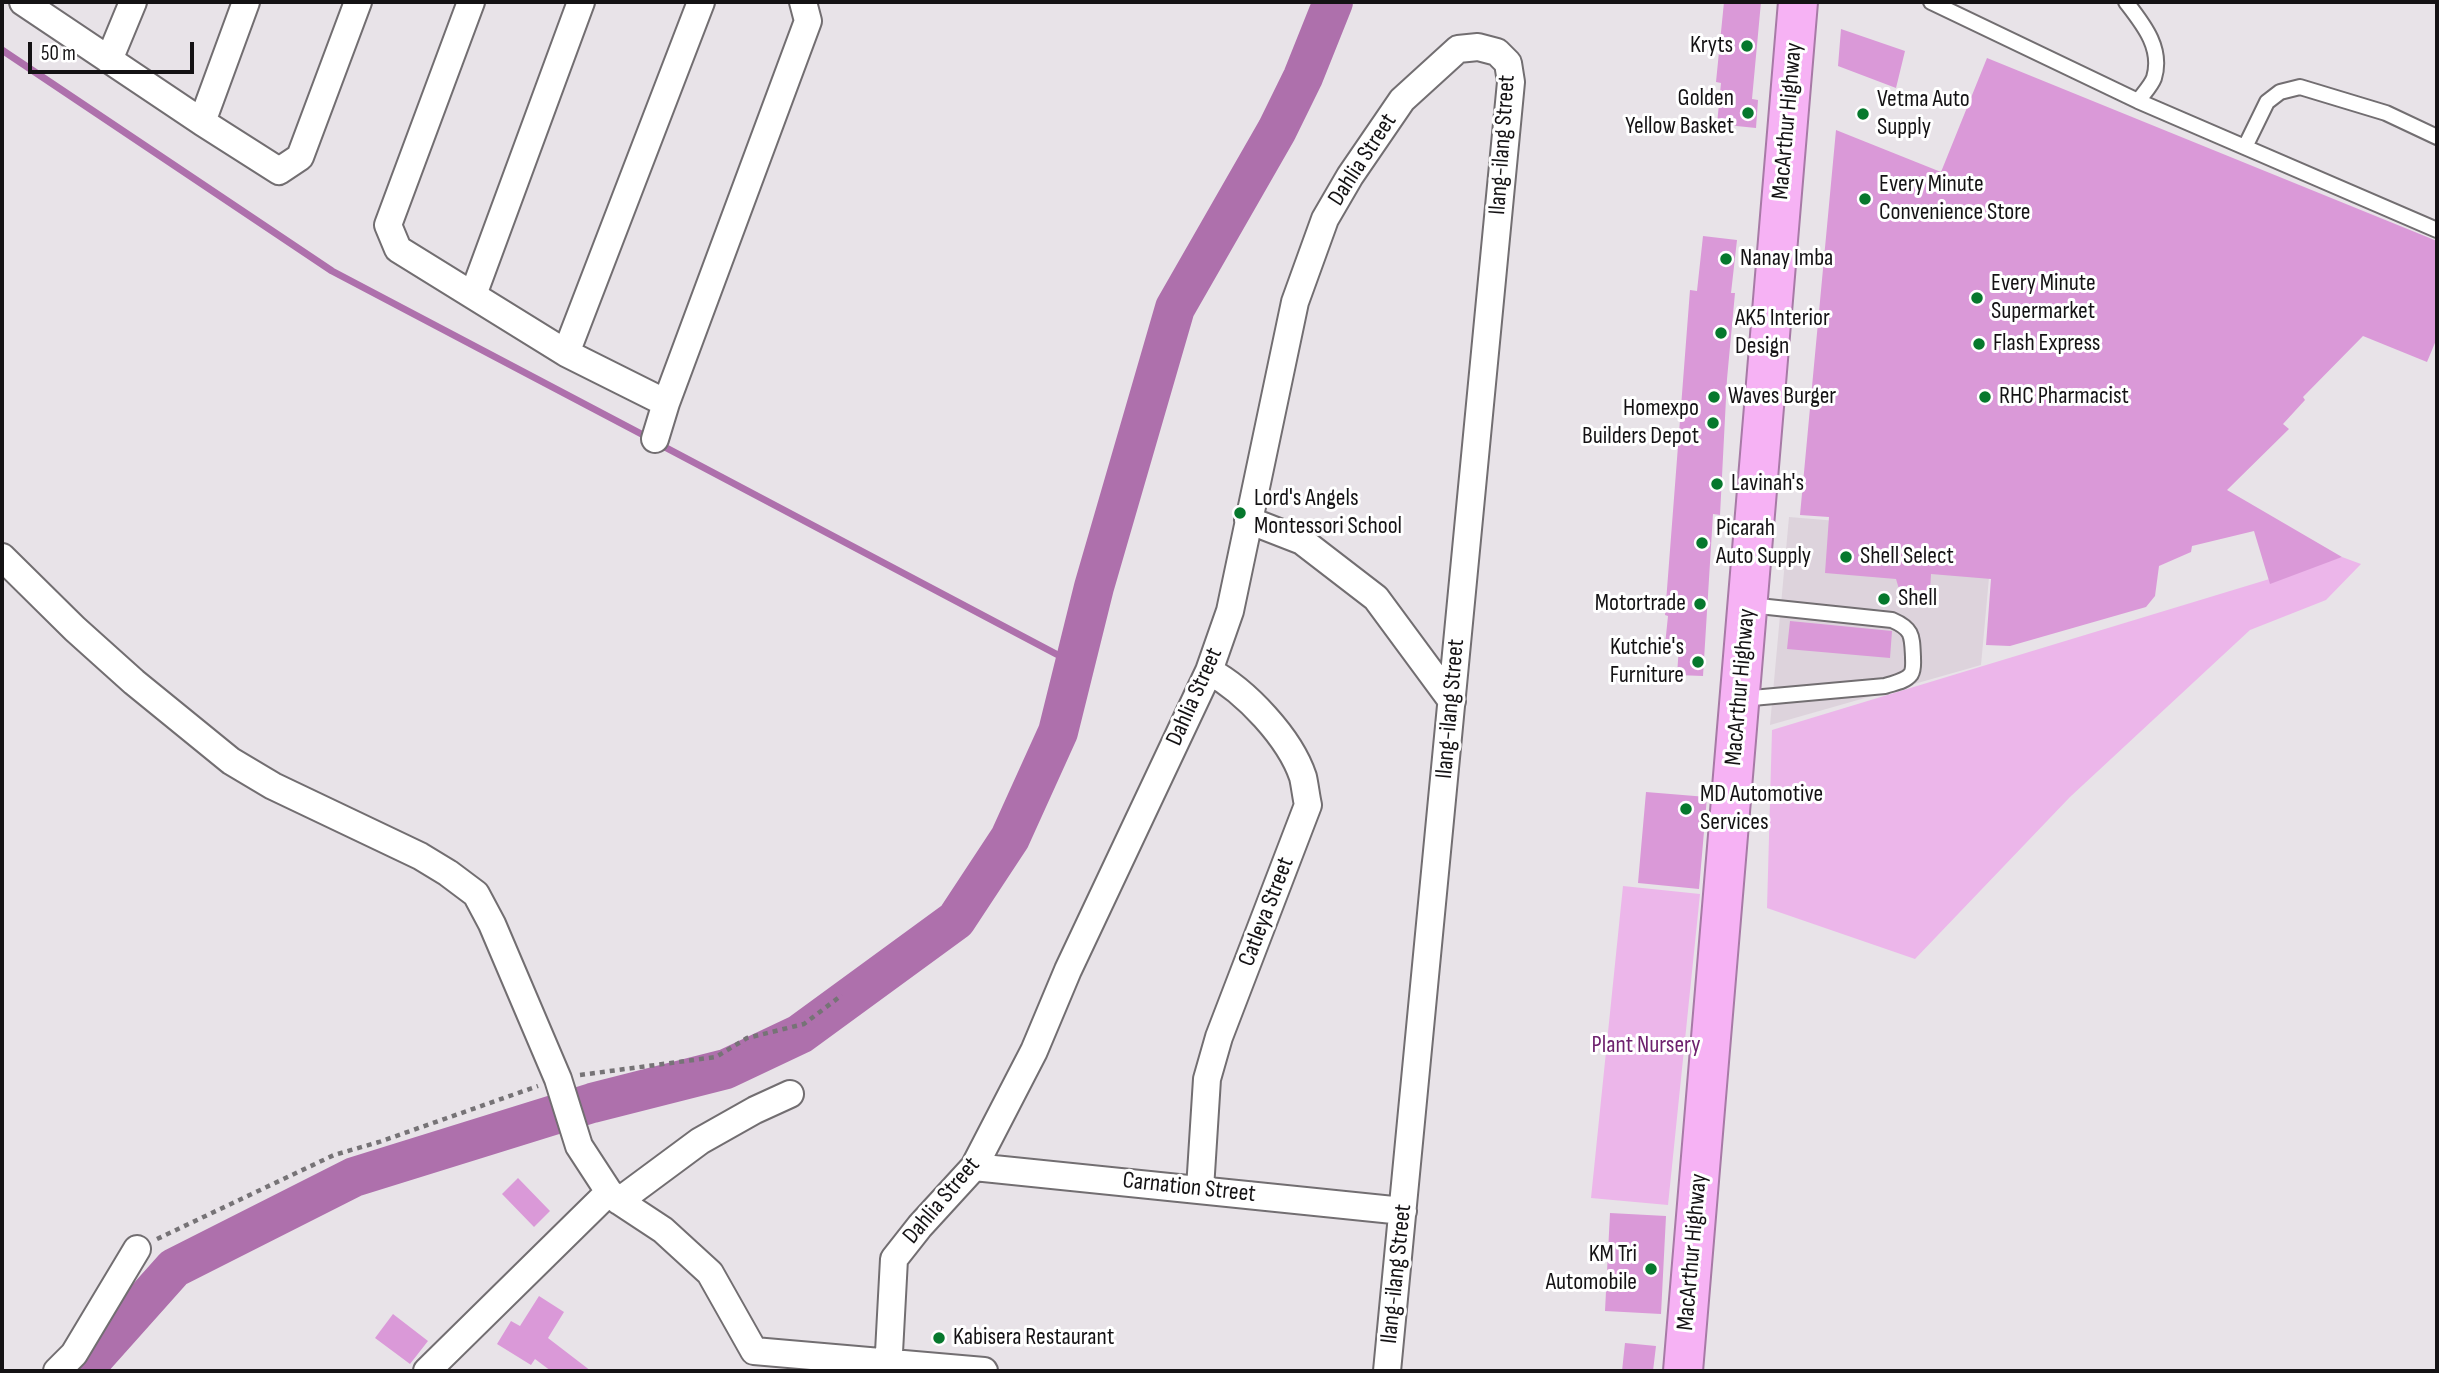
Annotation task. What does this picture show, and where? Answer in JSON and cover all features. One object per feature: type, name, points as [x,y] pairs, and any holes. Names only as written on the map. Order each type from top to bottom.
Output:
[{"type":"highway","name":"MacArthur Highway","points":[[1683,1371],[1798,2]]},
{"type":"street","points":[[23,2],[279,171],[300,157],[358,2]]},
{"type":"street","points":[[109,60],[132,2]]},
{"type":"street","points":[[202,122],[246,2]]},
{"type":"street","points":[[471,2],[388,225],[398,249],[566,353],[666,403]]},
{"type":"street","points":[[472,295],[581,2]]},
{"type":"street","points":[[566,353],[701,2]]},
{"type":"street","points":[[655,439],[808,21],[803,2]]},
{"type":"street","name":"Dahlia Street","points":[[888,1367],[894,1259],[974,1167],[1034,1051],[1068,970],[1209,671],[1230,611],[1295,302],[1325,219],[1350,176],[1402,100],[1458,49],[1478,47],[1497,52]]},
{"type":"street","name":"Ilang-ilang Street","points":[[1387,1371],[1511,82],[1508,63],[1497,52]]},
{"type":"street","points":[[1248,520],[1302,541],[1376,598],[1452,701]]},
{"type":"street","points":[[4,565],[134,682],[231,761],[273,786],[420,856],[476,894],[492,924],[559,1082],[579,1146],[614,1196],[663,1230],[710,1273],[754,1351],[888,1367],[984,1371]]},
{"type":"street","name":"Catleya Street","points":[[1200,1189],[1210,1068],[1219,1037],[1308,805],[1303,778],[1293,755],[1269,722],[1226,680],[1209,671]]},
{"type":"street","points":[[427,1371],[614,1196],[700,1140],[790,1094]]},
{"type":"street","name":"Carnation Street","points":[[974,1167],[1403,1211]]},
{"type":"street","points":[[57,1371],[74,1354],[137,1249]]},
{"type":"lane","points":[[1931,2],[2138,101],[2437,229]]},
{"type":"lane","points":[[2126,2],[2148,31],[2156,54],[2154,79],[2138,101]]},
{"type":"lane","points":[[2245,147],[2267,102],[2280,92],[2300,87],[2386,113],[2437,137]]},
{"type":"lane","points":[[1740,699],[1885,686],[1910,676],[1913,668],[1912,636],[1903,625],[1892,620],[1748,605]]},
{"type":"path","points":[[137,1249],[334,1155],[559,1082],[716,1057],[747,1038],[804,1024],[842,995]]},
{"type":"shaded area","name":"Shell","points":[[1789,517],[1993,534],[1981,665],[1770,725]]},
{"type":"green space","points":[[2342,557],[2361,564],[2326,600],[2250,630],[2070,797],[1915,959],[1767,908],[1772,730]]},
{"type":"green space","name":"Plant Nursery","points":[[1623,886],[1700,894],[1668,1205],[1591,1198]]},
{"type":"building","points":[[1724,2],[1761,2],[1752,99],[1758,100],[1756,128],[1717,124],[1721,83],[1716,82]]},
{"type":"building","points":[[1841,29],[1905,51],[1896,88],[1838,66]]},
{"type":"building","points":[[1987,58],[2437,241],[2437,338],[2427,362],[2363,336],[2303,397],[2305,400],[2283,424],[2289,429],[2227,490],[2342,557],[2270,584],[2254,531],[2192,546],[2191,552],[2159,566],[2155,596],[2146,607],[2010,646],[1986,645],[1991,579],[1931,574],[1930,591],[1899,589],[1896,579],[1825,573],[1829,517],[1800,515],[1836,130],[1941,172]]},
{"type":"building","points":[[1703,236],[1737,240],[1731,293],[1735,293],[1727,379],[1720,515],[1713,514],[1703,676],[1677,675],[1679,646],[1665,645],[1668,616],[1665,615],[1690,290],[1697,291]]},
{"type":"building","points":[[1790,621],[1892,631],[1890,658],[1787,649]]},
{"type":"building","points":[[1646,792],[1707,797],[1699,889],[1638,883]]},
{"type":"building","points":[[518,1178],[550,1211],[534,1227],[502,1194]]},
{"type":"building","points":[[1610,1213],[1666,1216],[1661,1314],[1605,1311]]},
{"type":"building","points":[[539,1296],[564,1312],[548,1338],[591,1371],[551,1371],[535,1359],[531,1365],[497,1344],[511,1321],[520,1326]]},
{"type":"building","points":[[393,1314],[428,1341],[410,1364],[375,1338]]},
{"type":"building","points":[[1625,1343],[1656,1346],[1653,1371],[1622,1371]]},
{"type":"waterway","points":[[82,1371],[174,1268],[354,1177],[592,1103],[726,1069],[800,1034],[956,920],[1010,838],[1058,732],[1094,587],[1175,308],[1277,130],[1303,77],[1333,2]]},
{"type":"waterway","points":[[2,50],[332,271],[649,438]]},
{"type":"waterway","points":[[659,444],[1075,664]]},
{"type":"place","name":"Kryts","points":[[1747,46]]},
{"type":"place","name":"Golden Yellow Basket","points":[[1748,113]]},
{"type":"place","name":"Vetma Auto Supply","points":[[1863,114]]},
{"type":"place","name":"Every Minute Convenience Store","points":[[1865,199]]},
{"type":"place","name":"Nanay Imba","points":[[1726,259]]},
{"type":"place","name":"Every Minute Supermarket","points":[[1977,298]]},
{"type":"place","name":"AK5 Interior Design","points":[[1721,333]]},
{"type":"place","name":"Flash Express","points":[[1979,344]]},
{"type":"place","name":"Waves Burger","points":[[1714,397]]},
{"type":"place","name":"RHC Pharmacist","points":[[1985,397]]},
{"type":"place","name":"Homexpo Builders Depot","points":[[1713,423]]},
{"type":"place","name":"Lavinah's","points":[[1717,484]]},
{"type":"place","name":"Lord's Angels Montessori School","points":[[1240,513]]},
{"type":"place","name":"Picarah Auto Supply","points":[[1702,543]]},
{"type":"place","name":"Shell Select","points":[[1846,557]]},
{"type":"place","name":"Shell","points":[[1884,599]]},
{"type":"place","name":"Motortrade","points":[[1700,604]]},
{"type":"place","name":"Kutchie's Furniture","points":[[1698,662]]},
{"type":"place","name":"MD Automotive Services","points":[[1686,809]]},
{"type":"place","name":"KM Tri Automobile","points":[[1651,1269]]},
{"type":"place","name":"Kabisera Restaurant","points":[[939,1338]]}]
